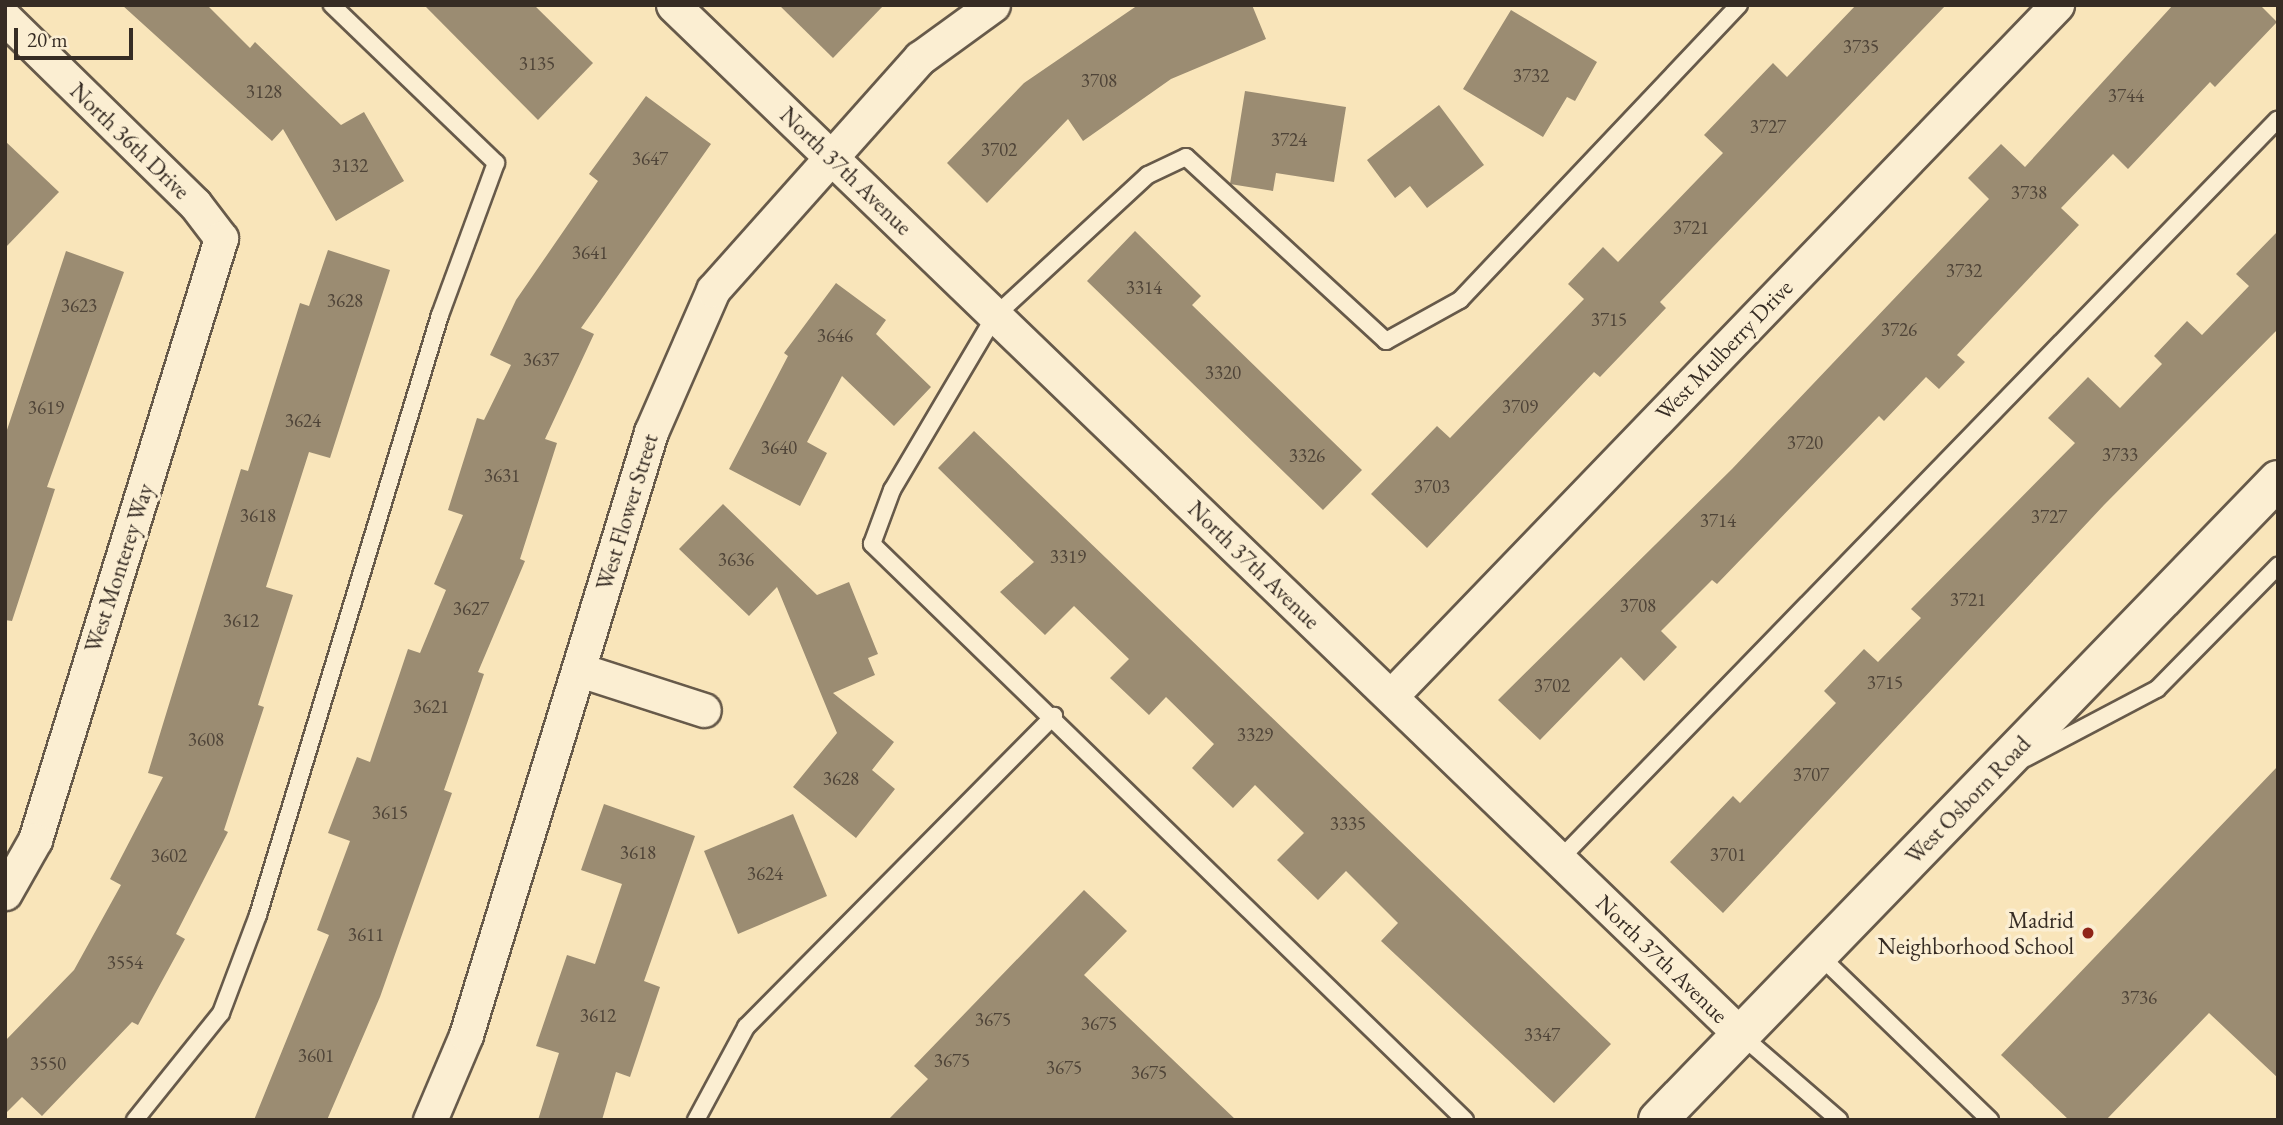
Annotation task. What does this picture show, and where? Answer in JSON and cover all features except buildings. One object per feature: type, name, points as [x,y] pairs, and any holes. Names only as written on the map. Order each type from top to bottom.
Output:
[{"type":"street","name":"North 37th Avenue","points":[[673,5],[1741,1035]]},
{"type":"street","name":"West Flower Street","points":[[430,1120],[466,1035],[580,670],[631,492],[685,347],[713,290],[920,58],[993,5]]},
{"type":"street","name":"West Mulberry Drive","points":[[1391,696],[2057,5]]},
{"type":"street","name":"North 36th Drive","points":[[5,18],[195,204],[221,238]]},
{"type":"street","name":"West Monterey Way","points":[[5,893],[35,840],[221,238]]},
{"type":"street","name":"West Osborn Road","points":[[1658,1120],[2278,480]]},
{"type":"street","points":[[580,670],[704,710]]},
{"type":"lane","points":[[135,1120],[221,1013],[253,927],[440,316],[496,163],[332,5]]},
{"type":"lane","points":[[1465,1120],[1054,716],[872,544],[892,490],[995,316],[1148,175],[1186,157],[1386,341],[1460,300],[1739,5]]},
{"type":"lane","points":[[1559,860],[2278,119]]},
{"type":"lane","points":[[1990,777],[2157,689],[2278,566]]},
{"type":"lane","points":[[696,1120],[746,1027],[1054,716]]},
{"type":"lane","points":[[1819,955],[1990,1120]]},
{"type":"lane","name":"North 37th Avenue","points":[[1741,1035],[1839,1120]]},
{"type":"place","name":"Madrid Neighborhood School","points":[[2088,933]]}]
